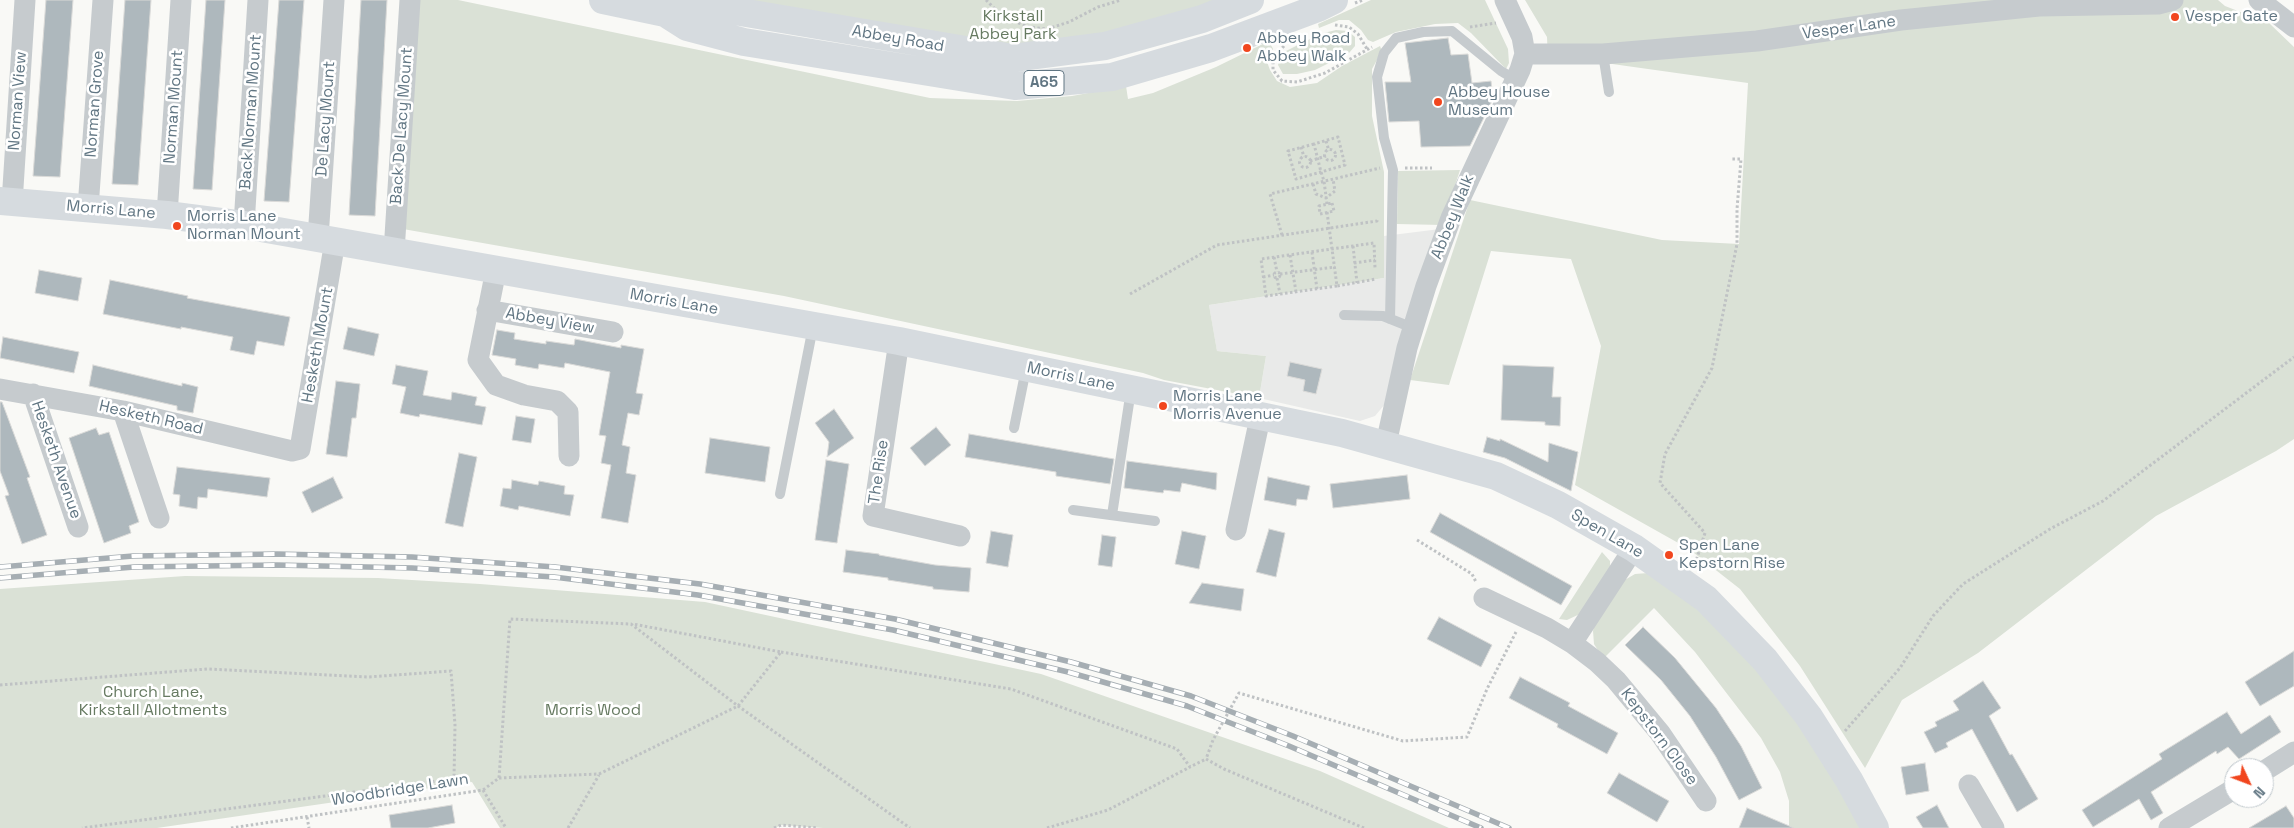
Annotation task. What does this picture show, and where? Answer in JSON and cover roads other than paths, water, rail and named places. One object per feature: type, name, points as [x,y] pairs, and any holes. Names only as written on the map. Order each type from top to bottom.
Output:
[{"type":"street","name":"Norman View","points":[[6,202],[25,0]]},
{"type":"street","name":"Norman Grove","points":[[88,208],[103,0]]},
{"type":"street","name":"Norman Mount","points":[[168,215],[181,0]]},
{"type":"street","name":"Back Norman Mount","points":[[244,225],[258,0]]},
{"type":"street","name":"De Lacy Mount","points":[[326,239],[334,0]]},
{"type":"street","name":"Back De Lacy Mount","points":[[394,252],[410,0]]},
{"type":"street","name":"A65","points":[[604,0],[666,12],[687,28],[744,42],[1015,86],[1112,77],[1333,12]]},
{"type":"street","name":"Abbey Road","points":[[666,12],[687,3],[1013,58],[1105,46],[1202,20],[1250,0]]},
{"type":"street","points":[[1505,0],[1522,37],[1525,54]]},
{"type":"street","name":"Vesper Lane","points":[[1525,54],[1603,54],[1757,41],[1901,20],[2039,6],[2158,4],[2173,0]]},
{"type":"street","points":[[2259,0],[2294,27]]},
{"type":"street","name":"Abbey Walk","points":[[1386,444],[1413,328],[1451,218],[1516,80],[1525,54]]},
{"type":"street","name":"Morris Lane","points":[[6,202],[168,215],[244,225],[326,239],[813,327],[899,340],[1260,418],[1342,433]]},
{"type":"street","name":"Hesketh Mount","points":[[300,448],[321,324],[326,239]]},
{"type":"street","points":[[496,270],[478,360],[496,386],[524,396],[557,401],[568,412],[569,456]]},
{"type":"street","name":"Abbey View","points":[[487,310],[613,332]]},
{"type":"street","name":"The Rise","points":[[899,340],[873,516],[960,536]]},
{"type":"street","name":"Hesketh Road","points":[[0,389],[123,411],[292,451],[300,448]]},
{"type":"street","name":"Hesketh Avenue","points":[[33,394],[78,527]]},
{"type":"street","points":[[123,411],[160,518]]},
{"type":"street","points":[[1236,530],[1260,418]]},
{"type":"street","name":"Spen Lane","points":[[1342,433],[1496,476],[1558,505],[1634,548],[1706,599],[1765,660],[1809,717],[1849,780],[1875,828]]},
{"type":"street","points":[[1572,643],[1634,548]]},
{"type":"street","name":"Kepstorn Close","points":[[1484,598],[1572,643],[1616,680],[1660,733],[1706,801]]},
{"type":"street","points":[[2274,764],[2294,752]]},
{"type":"street","points":[[1965,780],[1994,828]]},
{"type":"street","points":[[2169,828],[2224,795]]},
{"type":"lane","points":[[1390,319],[1392,167],[1381,118],[1377,77],[1384,53],[1396,38],[1422,32],[1452,31],[1501,72],[1516,80]]},
{"type":"lane","points":[[1603,54],[1609,92]]},
{"type":"lane","points":[[1344,315],[1383,316],[1413,328]]},
{"type":"lane","points":[[780,494],[813,327]]},
{"type":"lane","points":[[1014,428],[1026,368]]},
{"type":"lane","points":[[1112,515],[1132,390]]},
{"type":"lane","points":[[1073,510],[1155,521]]},
{"type":"railway","points":[[0,567],[133,556],[277,554],[412,557],[555,567],[700,584],[895,619],[1071,662],[1191,696],[1293,736],[1509,828]]},
{"type":"railway","points":[[0,578],[134,567],[277,565],[412,568],[554,577],[698,595],[893,630],[1068,672],[1187,706],[1289,746],[1481,828]]},
{"type":"place","name":"Vesper Gate","points":[[2175,17]]},
{"type":"place","name":"Abbey Road Abbey Walk","points":[[1247,48]]},
{"type":"place","name":"Abbey House Museum","points":[[1438,102]]},
{"type":"place","name":"Morris Lane Norman Mount","points":[[177,226]]},
{"type":"place","name":"Morris Lane Morris Avenue","points":[[1163,406]]},
{"type":"place","name":"Spen Lane Kepstorn Rise","points":[[1669,555]]},
{"type":"park label","name":"Kirkstall Abbey Park","points":[[1013,26]]},
{"type":"park label","name":"Church Lane, Kirkstall Allotments","points":[[153,702]]},
{"type":"park label","name":"Morris Wood","points":[[593,711]]}]
